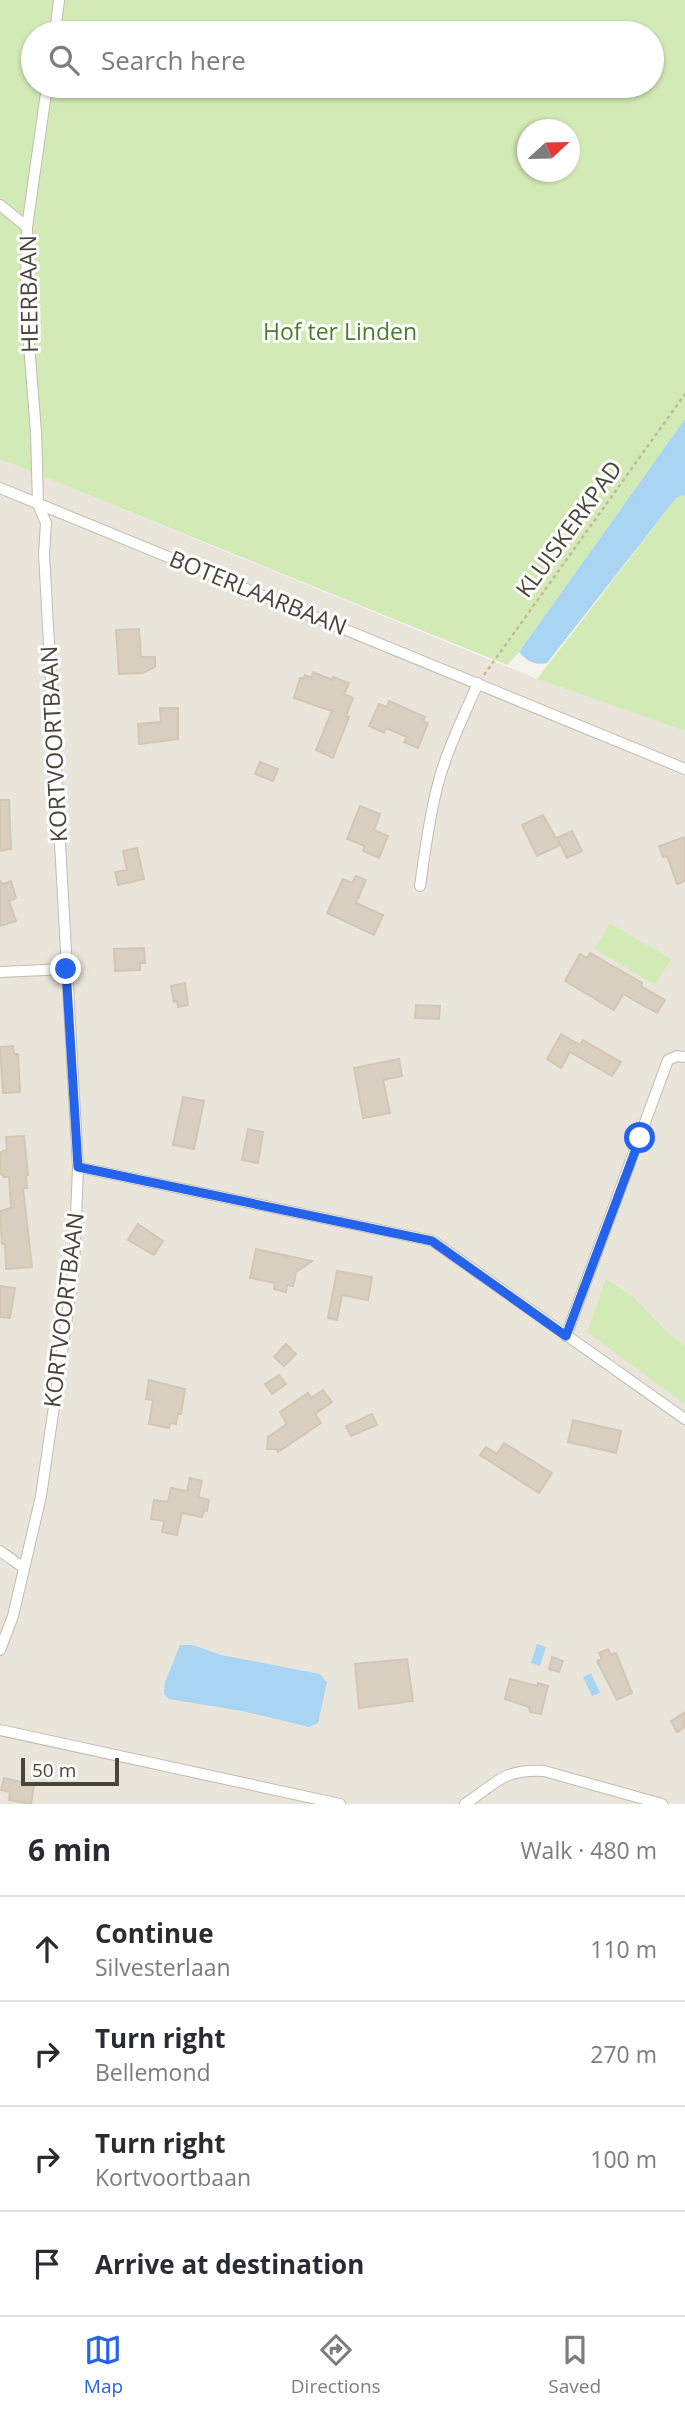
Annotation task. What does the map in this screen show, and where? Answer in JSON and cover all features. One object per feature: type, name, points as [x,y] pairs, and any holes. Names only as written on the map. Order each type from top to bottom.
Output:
[{"type":"street","points":[[56,21],[59,0]]},
{"type":"street","name":"HEERBAAN","points":[[38,504],[36,432],[26,307],[27,227],[45,98]]},
{"type":"street","points":[[0,205],[27,227]]},
{"type":"street","name":"BOTERLAARBAAN","points":[[0,488],[685,769]]},
{"type":"street","name":"KORTVOORTBAAN","points":[[0,1650],[13,1616],[41,1496],[74,1269],[78,1167],[44,554],[46,523],[38,504]]},
{"type":"street","points":[[420,886],[438,784],[448,751],[478,683]]},
{"type":"street","points":[[0,972],[66,969]]},
{"type":"street","points":[[566,1336],[668,1060],[677,1056],[685,1057]]},
{"type":"street","points":[[78,1167],[432,1241],[685,1419]]},
{"type":"street","points":[[0,1551],[24,1568]]},
{"type":"street","points":[[0,1730],[340,1804]]},
{"type":"street","points":[[465,1804],[502,1776],[525,1770],[544,1771],[662,1804]]},
{"type":"path","name":"KLUISKERKPAD","points":[[478,683],[685,394]]},
{"type":"shaded area","points":[[0,459],[537,679],[685,731],[685,1804],[0,1804]]},
{"type":"green space","name":"Hof ter Linden","points":[[0,0],[685,0],[685,419],[519,652],[507,665],[0,459]]},
{"type":"green space","points":[[685,495],[685,731],[537,679],[677,497]]},
{"type":"green space","points":[[610,923],[671,959],[655,985],[595,949]]},
{"type":"green space","points":[[606,1279],[633,1297],[667,1332],[685,1346],[685,1404],[587,1332]]},
{"type":"water","points":[[685,419],[685,495],[677,497],[547,663],[539,664],[528,660],[519,652]]},
{"type":"water","points":[[537,1644],[546,1647],[540,1666],[531,1663]]},
{"type":"water","points":[[180,1645],[193,1645],[221,1655],[320,1674],[327,1682],[318,1723],[309,1727],[242,1711],[169,1699],[164,1694],[165,1682]]},
{"type":"water","points":[[591,1673],[600,1693],[592,1696],[583,1677]]},
{"type":"building","points":[[139,629],[141,657],[155,657],[155,667],[143,673],[119,674],[116,630]]},
{"type":"building","points":[[313,672],[349,683],[344,694],[353,698],[346,716],[349,717],[333,758],[316,750],[332,711],[294,698],[300,678],[303,679],[305,675],[311,678]]},
{"type":"building","points":[[389,701],[425,717],[423,721],[428,723],[418,748],[404,742],[407,737],[386,728],[384,733],[369,726],[379,704],[387,707]]},
{"type":"building","points":[[160,708],[178,708],[178,739],[139,744],[138,724],[161,722]]},
{"type":"building","points":[[260,762],[278,769],[273,781],[255,774]]},
{"type":"building","points":[[0,800],[9,800],[11,849],[0,851]]},
{"type":"building","points":[[360,806],[380,814],[374,830],[388,836],[379,858],[363,851],[365,846],[347,839]]},
{"type":"building","points":[[543,815],[560,845],[537,856],[522,825]]},
{"type":"building","points":[[572,831],[582,851],[567,858],[557,838]]},
{"type":"building","points":[[685,837],[685,881],[677,884],[667,856],[663,857],[659,846]]},
{"type":"building","points":[[137,848],[144,879],[118,885],[115,872],[127,870],[123,851]]},
{"type":"building","points":[[356,876],[366,880],[356,903],[383,915],[374,935],[327,913],[343,879],[352,883]]},
{"type":"building","points":[[0,881],[3,884],[11,881],[16,898],[9,901],[16,921],[0,926]]},
{"type":"building","points":[[144,948],[145,963],[140,963],[140,970],[115,971],[114,949]]},
{"type":"building","points":[[590,953],[642,983],[641,986],[665,1000],[657,1013],[623,994],[614,1010],[565,981],[580,954],[587,958]]},
{"type":"building","points":[[185,983],[188,1005],[178,1007],[177,1001],[174,1002],[171,986]]},
{"type":"building","points":[[416,1005],[440,1006],[439,1019],[415,1018]]},
{"type":"building","points":[[561,1034],[580,1045],[583,1040],[621,1062],[612,1076],[570,1052],[561,1068],[547,1059]]},
{"type":"building","points":[[13,1046],[14,1054],[18,1054],[20,1092],[3,1093],[0,1047]]},
{"type":"building","points":[[399,1059],[402,1076],[383,1080],[390,1113],[363,1118],[354,1068]]},
{"type":"building","points":[[183,1097],[204,1101],[194,1149],[173,1145]]},
{"type":"building","points":[[248,1129],[263,1132],[258,1163],[242,1160]]},
{"type":"building","points":[[24,1136],[28,1175],[27,1188],[23,1188],[32,1267],[6,1269],[0,1211],[11,1208],[9,1177],[0,1173],[0,1153],[7,1149],[6,1137]]},
{"type":"building","points":[[138,1224],[163,1241],[154,1255],[128,1240]]},
{"type":"building","points":[[256,1249],[312,1261],[296,1272],[293,1286],[287,1285],[286,1292],[274,1289],[275,1283],[250,1278]]},
{"type":"building","points":[[337,1271],[372,1277],[368,1300],[342,1295],[337,1320],[328,1318]]},
{"type":"building","points":[[0,1286],[15,1288],[10,1318],[0,1317]]},
{"type":"building","points":[[286,1344],[296,1354],[284,1366],[274,1357]]},
{"type":"building","points":[[279,1375],[286,1384],[272,1394],[265,1384]]},
{"type":"building","points":[[149,1380],[185,1389],[181,1414],[178,1414],[176,1424],[170,1423],[169,1428],[149,1424],[153,1400],[146,1399]]},
{"type":"building","points":[[323,1390],[332,1402],[315,1414],[321,1423],[278,1452],[276,1449],[267,1449],[268,1437],[287,1424],[280,1412],[308,1393],[311,1398]]},
{"type":"building","points":[[372,1414],[377,1425],[351,1436],[346,1426]]},
{"type":"building","points":[[573,1420],[621,1431],[616,1453],[568,1442]]},
{"type":"building","points":[[504,1443],[552,1473],[539,1493],[480,1455],[486,1447],[497,1454]]},
{"type":"building","points":[[190,1478],[202,1481],[198,1497],[209,1500],[207,1511],[204,1510],[202,1517],[182,1513],[177,1535],[162,1532],[164,1521],[151,1519],[154,1500],[168,1502],[171,1488],[187,1491]]},
{"type":"building","points":[[608,1649],[611,1655],[616,1653],[632,1693],[617,1700],[597,1661],[602,1659],[599,1653]]},
{"type":"building","points":[[552,1657],[563,1661],[559,1672],[549,1669]]},
{"type":"building","points":[[407,1659],[413,1701],[359,1708],[355,1664]]},
{"type":"building","points":[[510,1679],[548,1686],[541,1714],[530,1712],[529,1707],[505,1699]]},
{"type":"building","points":[[685,1712],[685,1727],[677,1732],[671,1721]]},
{"type":"building","points":[[4,1778],[34,1785],[31,1804],[9,1800],[10,1792],[1,1790]]},
{"type":"route","points":[[66,969],[78,1167],[432,1241],[566,1336],[640,1138]]}]
